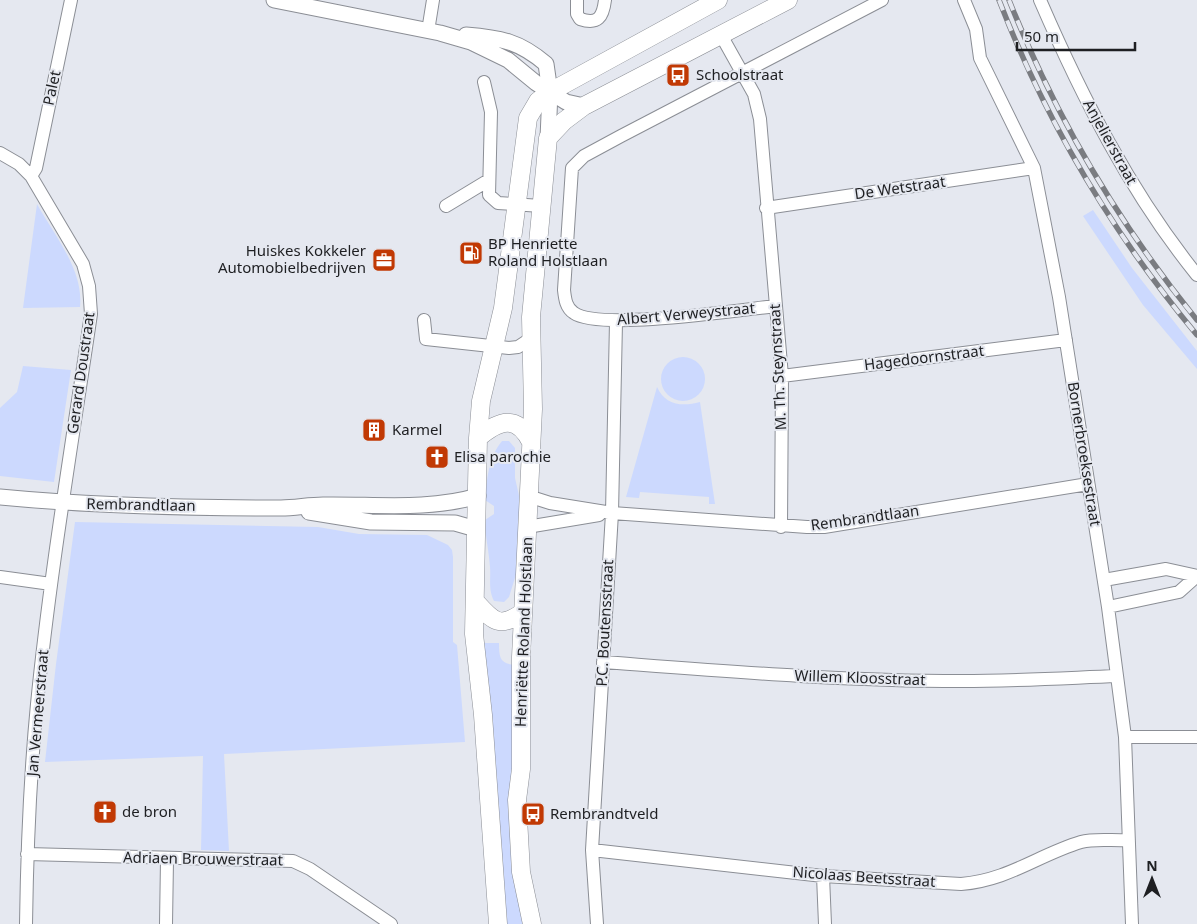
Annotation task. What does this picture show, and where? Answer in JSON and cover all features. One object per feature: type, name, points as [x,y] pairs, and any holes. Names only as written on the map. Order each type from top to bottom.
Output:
[{"type":"main road","points":[[498,924],[483,715],[475,656],[478,438],[480,401],[495,347],[503,308],[515,204],[528,118],[538,102],[550,92],[718,0]]},
{"type":"main road","points":[[548,138],[564,121],[584,106],[788,0]]},
{"type":"main road","name":"Henriëtte Roland Holstlaan","points":[[532,924],[521,872],[517,818],[521,769],[520,689],[534,384],[530,338],[548,138]]},
{"type":"main road","points":[[478,438],[495,425],[511,423],[518,424],[531,442]]},
{"type":"main road","points":[[475,601],[492,619],[498,622],[512,620],[523,612]]},
{"type":"street","name":"Palet","points":[[31,176],[36,168],[71,0]]},
{"type":"street","points":[[274,0],[434,32],[471,42],[508,60],[566,102],[584,106]]},
{"type":"street","points":[[433,0],[434,32]]},
{"type":"street","points":[[577,0],[577,14],[580,19],[594,22],[600,19],[604,12],[605,0]]},
{"type":"street","points":[[742,72],[882,0]]},
{"type":"street","name":"Bornerbroeksestraat","points":[[964,0],[976,29],[980,58],[1034,168],[1066,340],[1104,580],[1125,737],[1132,924]]},
{"type":"street","name":"Anjelierstraat","points":[[1040,0],[1071,71],[1104,134],[1140,196],[1197,275]]},
{"type":"street","points":[[434,32],[510,41],[528,49],[546,64],[550,92],[548,138]]},
{"type":"street","name":"M. Th. Steynstraat","points":[[721,35],[754,94],[758,106],[782,376],[781,527]]},
{"type":"street","name":"Albert Verweystraat","points":[[742,72],[584,156],[574,164],[570,174],[564,290],[569,309],[585,318],[616,322],[776,306]]},
{"type":"street","points":[[484,82],[491,112],[489,194],[498,203],[541,206]]},
{"type":"street","name":"Gerard Doustraat","points":[[0,153],[19,164],[31,176],[84,264],[89,286],[92,314],[64,503]]},
{"type":"street","name":"De Wetstraat","points":[[766,208],[1034,168]]},
{"type":"street","points":[[446,206],[489,180]]},
{"type":"street","points":[[424,320],[426,338],[514,348],[530,338]]},
{"type":"street","name":"P.C. Boutensstraat","points":[[597,924],[592,850],[612,513],[616,322]]},
{"type":"street","name":"Hagedoornstraat","points":[[782,376],[1066,340]]},
{"type":"street","name":"Rembrandtlaan","points":[[528,496],[550,503],[612,513],[781,527],[824,527],[1088,484]]},
{"type":"street","name":"Rembrandtlaan","points":[[0,497],[64,503],[283,508],[321,505],[415,506],[456,502],[478,496]]},
{"type":"street","name":"Jan Vermeerstraat","points":[[26,924],[27,854],[37,705],[51,584],[64,503]]},
{"type":"street","name":"Rembrandtlaan","points":[[283,508],[372,522],[455,523],[476,529]]},
{"type":"street","name":"Rembrandtlaan","points":[[527,527],[550,521],[612,513]]},
{"type":"street","points":[[1104,580],[1166,569],[1197,576]]},
{"type":"street","points":[[1108,607],[1179,592],[1197,576]]},
{"type":"street","points":[[0,577],[51,584]]},
{"type":"street","name":"Willem Kloosstraat","points":[[603,662],[804,677],[882,680],[963,681],[1117,676]]},
{"type":"street","points":[[1125,737],[1197,737]]},
{"type":"street","name":"Nicolaas Beetsstraat","points":[[592,850],[822,876],[961,884],[983,882],[1003,876],[1080,843],[1128,840]]},
{"type":"street","name":"Adriaen Brouwerstraat","points":[[27,854],[167,860],[293,861],[310,869],[391,924]]},
{"type":"street","points":[[166,924],[167,860]]},
{"type":"street","points":[[822,876],[825,924]]},
{"type":"shaded area","points":[[37,204],[73,266],[80,293],[80,307],[23,308]]},
{"type":"shaded area","points":[[1093,210],[1132,268],[1197,351],[1197,369],[1143,305],[1083,216]]},
{"type":"shaded area","points":[[679,357],[687,357],[699,363],[705,379],[699,395],[687,401],[679,401],[667,395],[661,383],[661,375],[667,363]]},
{"type":"shaded area","points":[[23,366],[71,370],[54,482],[0,476],[0,408],[17,392]]},
{"type":"shaded area","points":[[657,387],[660,393],[669,401],[681,404],[700,402],[715,504],[709,504],[709,497],[640,492],[639,498],[626,497]]},
{"type":"shaded area","points":[[502,441],[509,441],[515,448],[515,478],[520,500],[517,571],[509,597],[504,602],[494,601],[491,592],[485,520],[494,514],[494,506],[485,500],[491,462]]},
{"type":"shaded area","points":[[75,522],[318,527],[359,534],[427,535],[448,545],[452,550],[453,557],[453,642],[457,645],[465,742],[224,754],[229,851],[201,850],[203,756],[45,762]]},
{"type":"shaded area","points":[[478,643],[499,643],[499,653],[504,662],[516,665],[526,924],[502,924]]},
{"type":"railway","points":[[999,0],[1038,90],[1084,175],[1137,257],[1197,335]]},
{"type":"railway","points":[[1009,0],[1047,85],[1091,167],[1141,245],[1197,320]]},
{"type":"place","name":"Schoolstraat","points":[[678,75]]},
{"type":"place","name":"BP Henriette Roland Holstlaan","points":[[471,253]]},
{"type":"place","name":"Huiskes Kokkeler Automobielbedrijven","points":[[384,260]]},
{"type":"place","name":"Karmel","points":[[374,430]]},
{"type":"place","name":"Elisa parochie","points":[[437,457]]},
{"type":"place","name":"de bron","points":[[105,812]]},
{"type":"place","name":"Rembrandtveld","points":[[533,814]]}]
